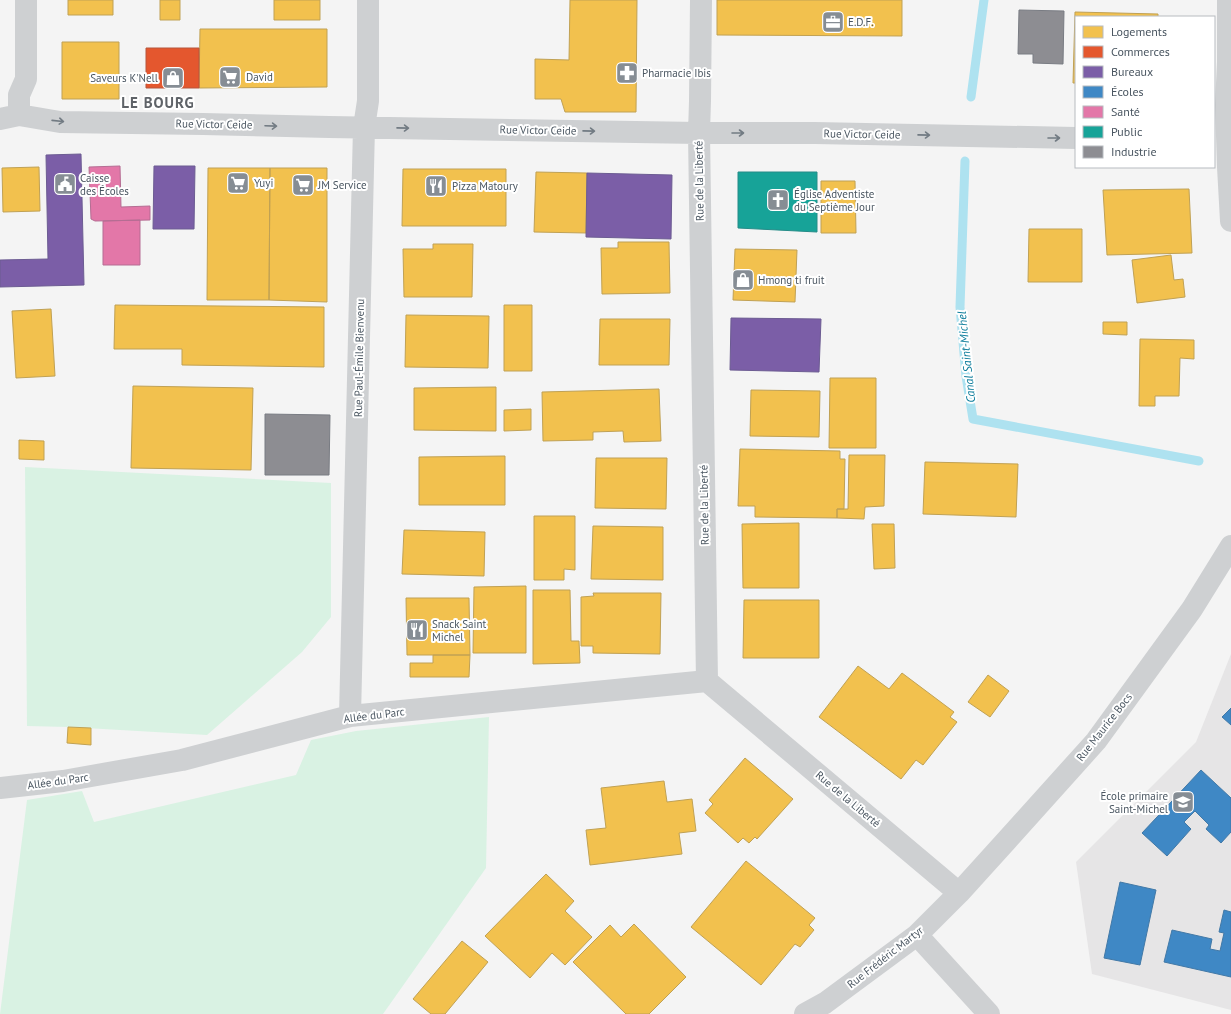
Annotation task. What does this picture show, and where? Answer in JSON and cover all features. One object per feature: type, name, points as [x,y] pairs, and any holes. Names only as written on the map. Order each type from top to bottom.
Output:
[{"type":"street","points":[[10,117],[26,79],[26,0]]},
{"type":"street","name":"Rue Paul-Émile Bienvenu","points":[[350,716],[364,127],[368,101],[368,0]]},
{"type":"street","name":"Rue de la Liberté","points":[[701,0],[699,133],[707,681],[959,893]]},
{"type":"street","points":[[1228,0],[1228,62],[1224,140],[1228,167],[1231,221]]},
{"type":"street","name":"Rue Victor Ceide","points":[[10,117],[60,122],[1075,138]]},
{"type":"street","name":"Rue Maurice Bocs","points":[[959,893],[1096,741],[1192,609],[1231,546]]},
{"type":"street","name":"Allée du Parc","points":[[0,788],[63,781],[182,760],[350,716],[707,681]]},
{"type":"street","name":"Rue Frédéric Martyr","points":[[805,1014],[825,1003],[917,935],[959,893]]},
{"type":"street","points":[[917,935],[988,1014]]},
{"type":"shaded area","name":"École primaire Saint-Michel","points":[[1231,654],[1231,1010],[1092,974],[1076,862],[1196,742]]},
{"type":"green space","points":[[25,467],[331,483],[331,617],[302,652],[207,735],[27,726]]},
{"type":"green space","points":[[489,717],[486,868],[383,1014],[0,1014],[27,800],[82,791],[94,822],[296,775],[311,740],[356,731]]},
{"type":"building: Logements","points":[[68,0],[113,0],[113,15],[68,15]]},
{"type":"building: Logements","points":[[160,0],[180,0],[180,20],[160,20]]},
{"type":"building: Logements","points":[[274,0],[320,0],[320,20],[274,20]]},
{"type":"building: Logements","points":[[570,0],[637,0],[636,112],[565,112],[561,99],[535,99],[535,59],[569,60]]},
{"type":"building: Logements","points":[[717,0],[902,0],[902,36],[717,35]]},
{"type":"building: Logements","points":[[1075,12],[1158,14],[1158,16],[1075,16],[1075,83],[1073,83]]},
{"type":"building: Logements","points":[[200,29],[327,29],[327,87],[199,88]]},
{"type":"building: Logements","points":[[62,42],[119,42],[119,99],[62,99]]},
{"type":"building: Logements","points":[[39,167],[40,211],[3,212],[2,168]]},
{"type":"building: Logements","points":[[208,168],[270,168],[269,300],[207,300]]},
{"type":"building: Logements","points":[[270,168],[327,168],[327,302],[269,300]]},
{"type":"building: Logements","points":[[403,169],[506,169],[506,226],[402,226]]},
{"type":"building: Logements","points":[[536,172],[587,173],[586,233],[534,232]]},
{"type":"building: Logements","points":[[821,181],[855,181],[856,233],[821,233]]},
{"type":"building: Logements","points":[[1189,189],[1192,253],[1107,255],[1103,190]]},
{"type":"building: Logements","points":[[1029,229],[1082,229],[1082,282],[1028,282]]},
{"type":"building: Logements","points":[[618,242],[669,242],[670,293],[602,294],[601,248],[618,248]]},
{"type":"building: Logements","points":[[433,244],[473,244],[472,297],[404,297],[403,249],[433,249]]},
{"type":"building: Logements","points":[[735,249],[797,250],[795,302],[733,300]]},
{"type":"building: Logements","points":[[1171,255],[1174,280],[1183,279],[1185,297],[1137,303],[1132,260]]},
{"type":"building: Logements","points":[[115,305],[324,307],[324,367],[182,365],[182,349],[114,349]]},
{"type":"building: Logements","points":[[504,305],[532,305],[532,371],[504,371]]},
{"type":"building: Logements","points":[[51,309],[55,376],[16,378],[12,311]]},
{"type":"building: Logements","points":[[406,315],[489,316],[488,368],[405,367]]},
{"type":"building: Logements","points":[[600,319],[670,319],[669,365],[599,365]]},
{"type":"building: Logements","points":[[1103,322],[1127,322],[1127,335],[1103,334]]},
{"type":"building: Logements","points":[[1140,339],[1194,340],[1194,359],[1180,358],[1179,396],[1155,396],[1155,406],[1139,406]]},
{"type":"building: Logements","points":[[830,378],[876,378],[876,448],[829,448]]},
{"type":"building: Logements","points":[[133,386],[253,388],[251,470],[131,468]]},
{"type":"building: Logements","points":[[496,387],[496,431],[414,430],[414,388]]},
{"type":"building: Logements","points":[[659,389],[661,441],[624,442],[623,431],[593,432],[593,440],[543,441],[542,392]]},
{"type":"building: Logements","points":[[751,390],[820,391],[819,437],[750,436]]},
{"type":"building: Logements","points":[[531,409],[531,430],[504,431],[504,410]]},
{"type":"building: Logements","points":[[19,440],[44,441],[44,460],[19,459]]},
{"type":"building: Logements","points":[[740,449],[840,451],[840,459],[845,459],[844,509],[837,509],[837,518],[755,517],[755,506],[738,506]]},
{"type":"building: Logements","points":[[849,455],[885,455],[884,506],[865,507],[864,519],[837,518],[837,509],[848,509]]},
{"type":"building: Logements","points":[[505,456],[505,505],[419,505],[419,457]]},
{"type":"building: Logements","points":[[596,458],[667,458],[666,509],[595,508]]},
{"type":"building: Logements","points":[[925,462],[1018,464],[1016,517],[923,514]]},
{"type":"building: Logements","points":[[534,516],[575,516],[575,570],[564,569],[564,580],[534,580]]},
{"type":"building: Logements","points":[[799,523],[799,588],[743,588],[742,524]]},
{"type":"building: Logements","points":[[872,524],[894,524],[895,568],[874,569]]},
{"type":"building: Logements","points":[[593,526],[663,527],[663,580],[591,579]]},
{"type":"building: Logements","points":[[404,530],[485,532],[484,576],[402,574]]},
{"type":"building: Logements","points":[[526,586],[526,653],[473,653],[474,587]]},
{"type":"building: Logements","points":[[533,590],[570,590],[571,641],[579,641],[580,663],[533,664]]},
{"type":"building: Logements","points":[[593,593],[661,593],[660,654],[593,653],[593,646],[581,646],[581,597],[594,596]]},
{"type":"building: Logements","points":[[406,598],[469,598],[470,655],[407,655]]},
{"type":"building: Logements","points":[[744,600],[819,600],[819,658],[743,658]]},
{"type":"building: Logements","points":[[433,655],[470,655],[469,677],[410,677],[410,663],[433,663]]},
{"type":"building: Logements","points":[[858,666],[889,689],[902,673],[954,712],[950,717],[957,722],[923,765],[916,760],[901,779],[819,717]]},
{"type":"building: Logements","points":[[988,675],[1009,691],[990,717],[968,702]]},
{"type":"building: Logements","points":[[68,727],[91,728],[91,745],[67,743]]},
{"type":"building: Logements","points":[[745,758],[793,799],[757,839],[755,837],[749,843],[743,838],[738,843],[705,813],[713,804],[709,800]]},
{"type":"building: Logements","points":[[664,781],[667,802],[692,799],[696,831],[679,833],[682,854],[590,865],[586,830],[606,828],[601,788]]},
{"type":"building: Logements","points":[[746,861],[815,918],[809,925],[814,930],[800,947],[795,944],[761,985],[691,927]]},
{"type":"building: Logements","points":[[546,874],[574,901],[565,911],[592,937],[565,965],[552,953],[530,978],[485,936]]},
{"type":"building: Logements","points":[[634,924],[686,977],[649,1014],[626,1014],[573,962],[610,925],[621,937]]},
{"type":"building: Logements","points":[[462,941],[488,962],[445,1014],[431,1014],[413,999]]},
{"type":"building: Commerces","points":[[146,48],[199,48],[199,88],[146,88]]},
{"type":"building: Bureaux","points":[[81,154],[84,285],[0,287],[0,260],[48,259],[46,155]]},
{"type":"building: Bureaux","points":[[154,166],[195,166],[194,229],[153,229]]},
{"type":"building: Bureaux","points":[[587,173],[672,175],[671,239],[586,237]]},
{"type":"building: Bureaux","points":[[731,318],[821,319],[819,372],[730,370]]},
{"type":"building: Écoles","points":[[1231,708],[1231,725],[1222,717]]},
{"type":"building: Écoles","points":[[1201,770],[1231,798],[1231,832],[1221,843],[1206,829],[1209,825],[1195,811],[1184,822],[1191,829],[1167,856],[1142,833]]},
{"type":"building: Écoles","points":[[1120,882],[1156,890],[1140,965],[1104,958]]},
{"type":"building: Écoles","points":[[1224,910],[1231,912],[1231,977],[1164,962],[1172,930],[1212,939],[1210,949],[1220,951],[1224,933],[1219,932]]},
{"type":"building: Santé","points":[[120,166],[121,207],[150,206],[150,220],[95,221],[91,219],[89,167]]},
{"type":"building: Santé","points":[[140,220],[140,265],[103,265],[103,221]]},
{"type":"building: Public","name":"Église Adventiste du Septième Jour","points":[[738,172],[817,172],[817,232],[738,228]]},
{"type":"building: Industrie","points":[[1019,10],[1064,11],[1063,64],[1033,63],[1033,54],[1018,54]]},
{"type":"building: Industrie","points":[[265,414],[330,415],[329,475],[265,475]]},
{"type":"waterway","name":"Canal Saint-Michel","points":[[971,97],[984,0]]},
{"type":"waterway","name":"Canal Saint-Michel","points":[[965,161],[960,307],[966,376],[973,419],[1199,461]]},
{"type":"place","name":"E.D.F.","points":[[833,22]]},
{"type":"place","name":"Pharmacie Ibis","points":[[627,73]]},
{"type":"place","name":"David","points":[[230,77]]},
{"type":"place","name":"Saveurs K'Nell","points":[[173,78]]},
{"type":"place","name":"Yuyi","points":[[238,183]]},
{"type":"place","name":"Caisse des Écoles","points":[[65,184]]},
{"type":"place","name":"JM Service","points":[[303,185]]},
{"type":"place","name":"Pizza Matoury","points":[[436,186]]},
{"type":"place","name":"Église Adventiste du Septième Jour","points":[[778,200]]},
{"type":"place","name":"Hmong ti fruit","points":[[743,280]]},
{"type":"place","name":"Snack Saint Michel","points":[[417,630]]},
{"type":"place","name":"École primaire Saint-Michel","points":[[1183,802]]},
{"type":"district","name":"LE BOURG","points":[[158,102]]}]
